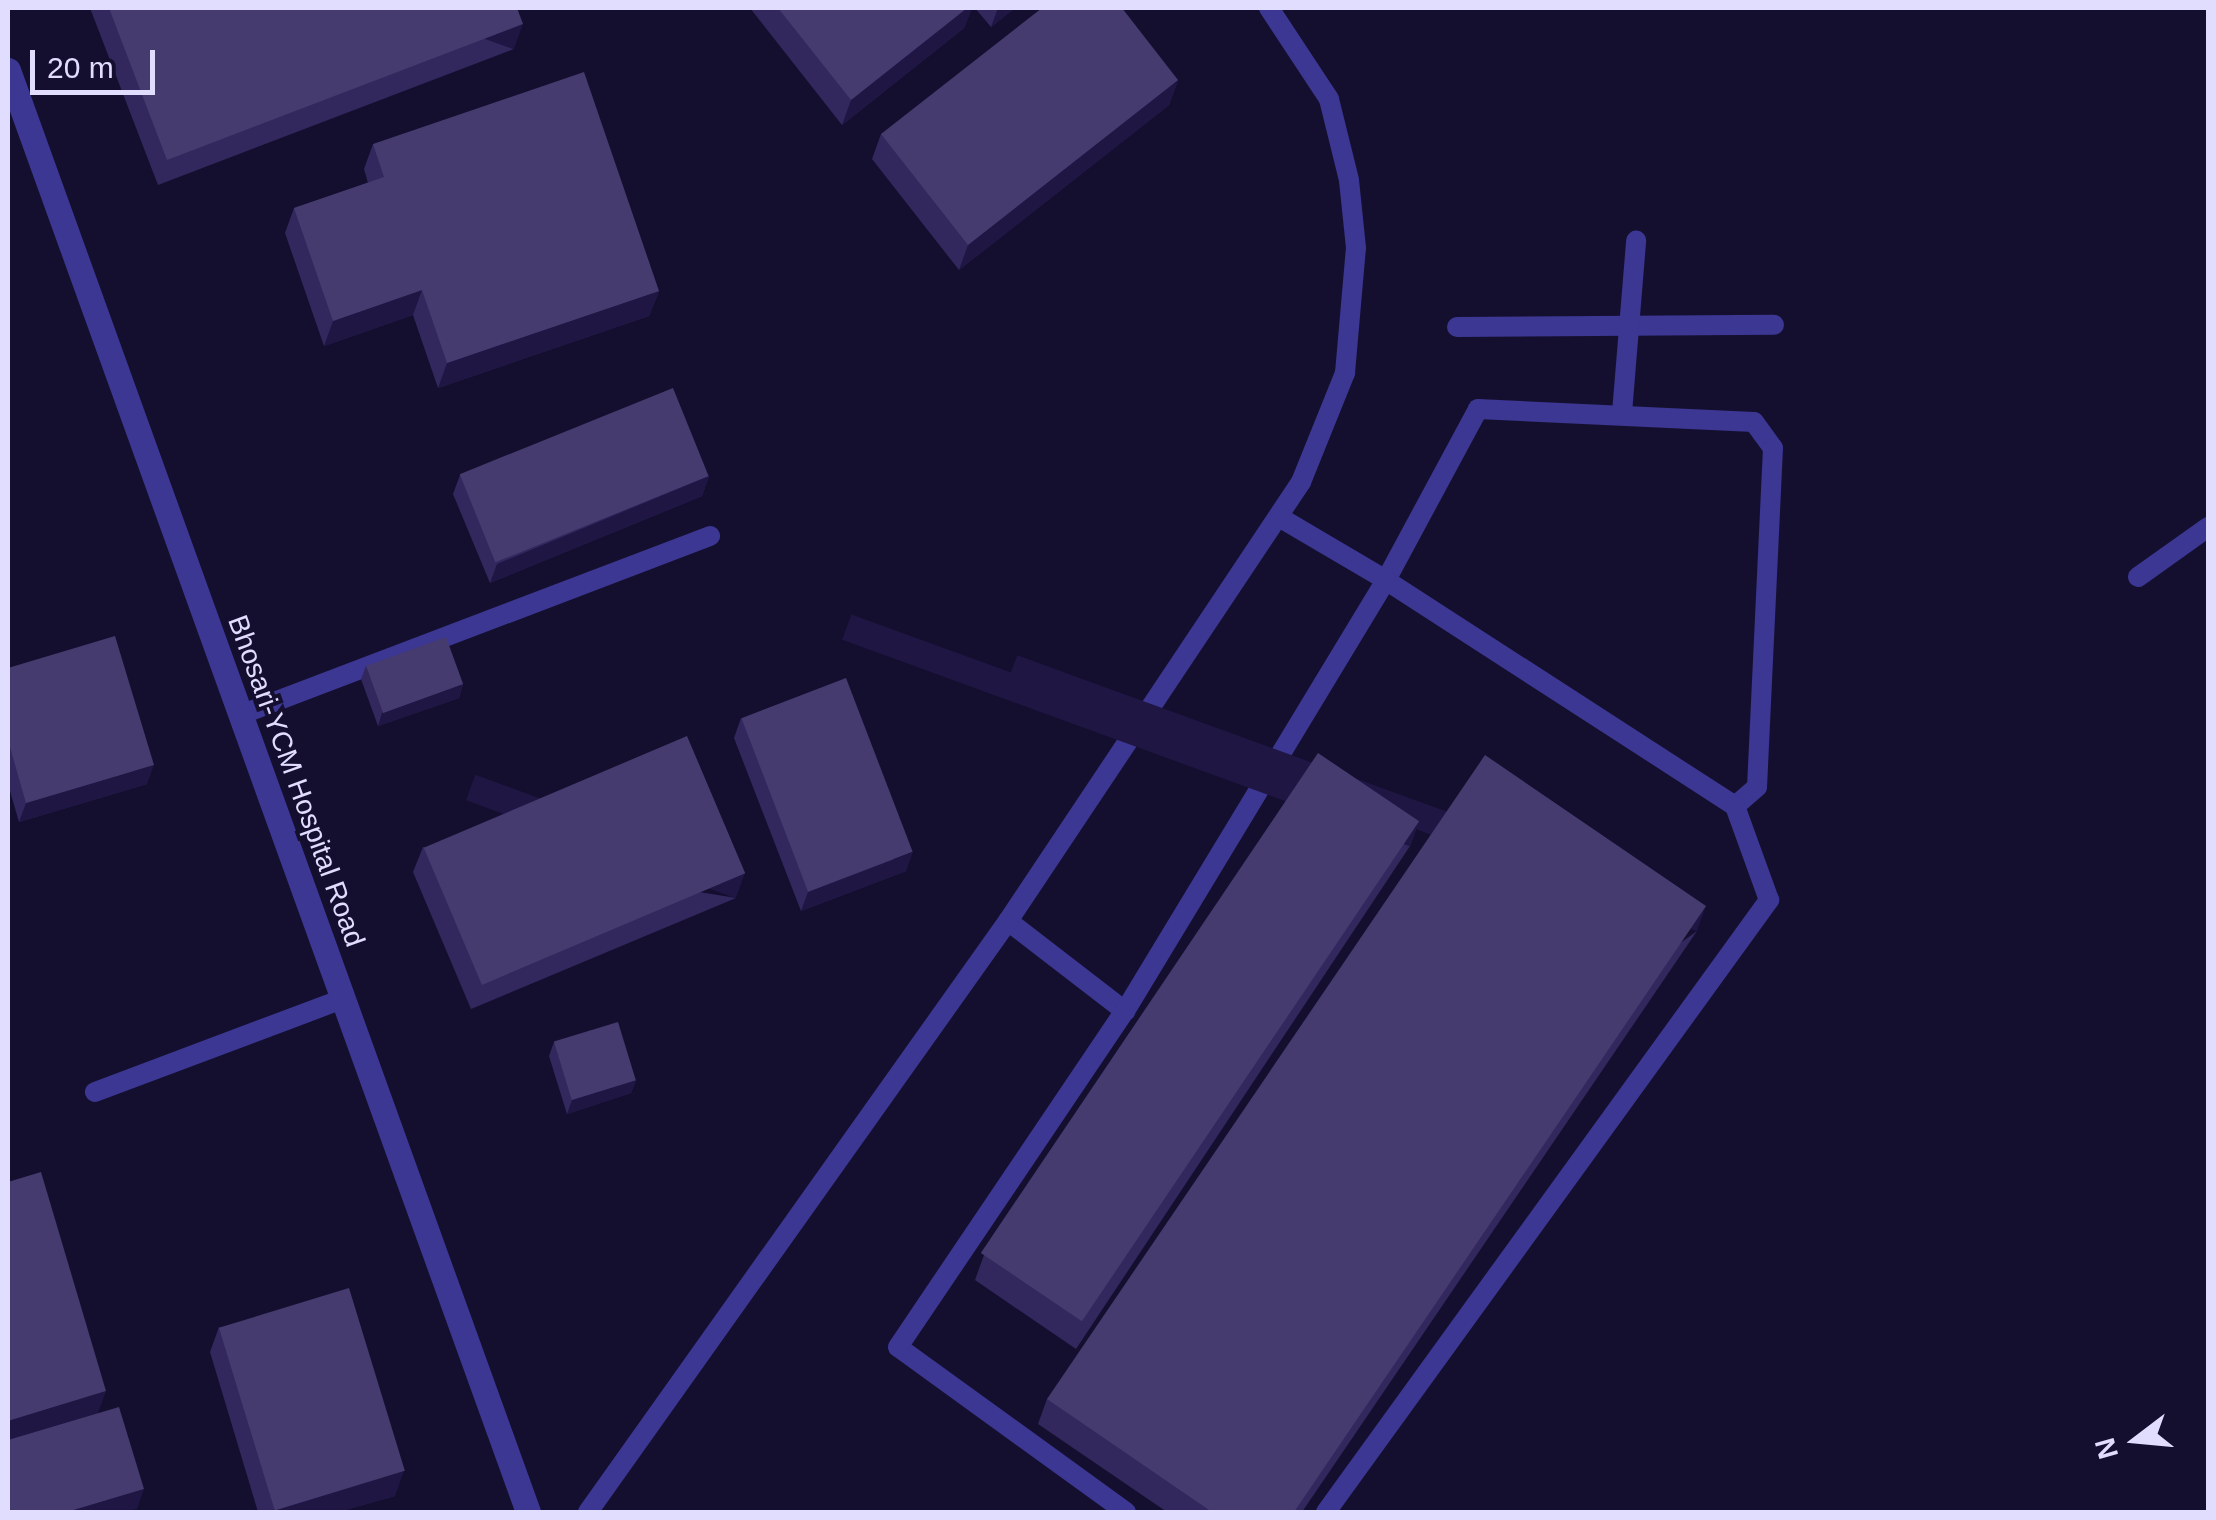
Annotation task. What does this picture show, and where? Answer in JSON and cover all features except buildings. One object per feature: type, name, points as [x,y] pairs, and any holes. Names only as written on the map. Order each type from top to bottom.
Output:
[{"type":"street","name":"Bhosari-YCM Hospital Road","points":[[8,70],[528,1512]]},
{"type":"lane","points":[[588,1512],[1008,921],[1302,482],[1345,373],[1356,248],[1349,180],[1329,100],[1269,8]]},
{"type":"lane","points":[[1622,413],[1636,240]]},
{"type":"lane","points":[[1457,327],[1774,326]]},
{"type":"lane","points":[[1126,1512],[898,1346],[1124,1011],[1386,580],[1478,409],[1754,422],[1773,448],[1757,787],[1735,806]]},
{"type":"lane","points":[[1279,516],[1386,580],[1735,806],[1769,900],[1326,1512]]},
{"type":"lane","points":[[2138,577],[2208,527]]},
{"type":"lane","points":[[240,716],[710,536]]},
{"type":"lane","points":[[1008,921],[1124,1011]]},
{"type":"lane","points":[[95,1092],[343,1000]]}]
